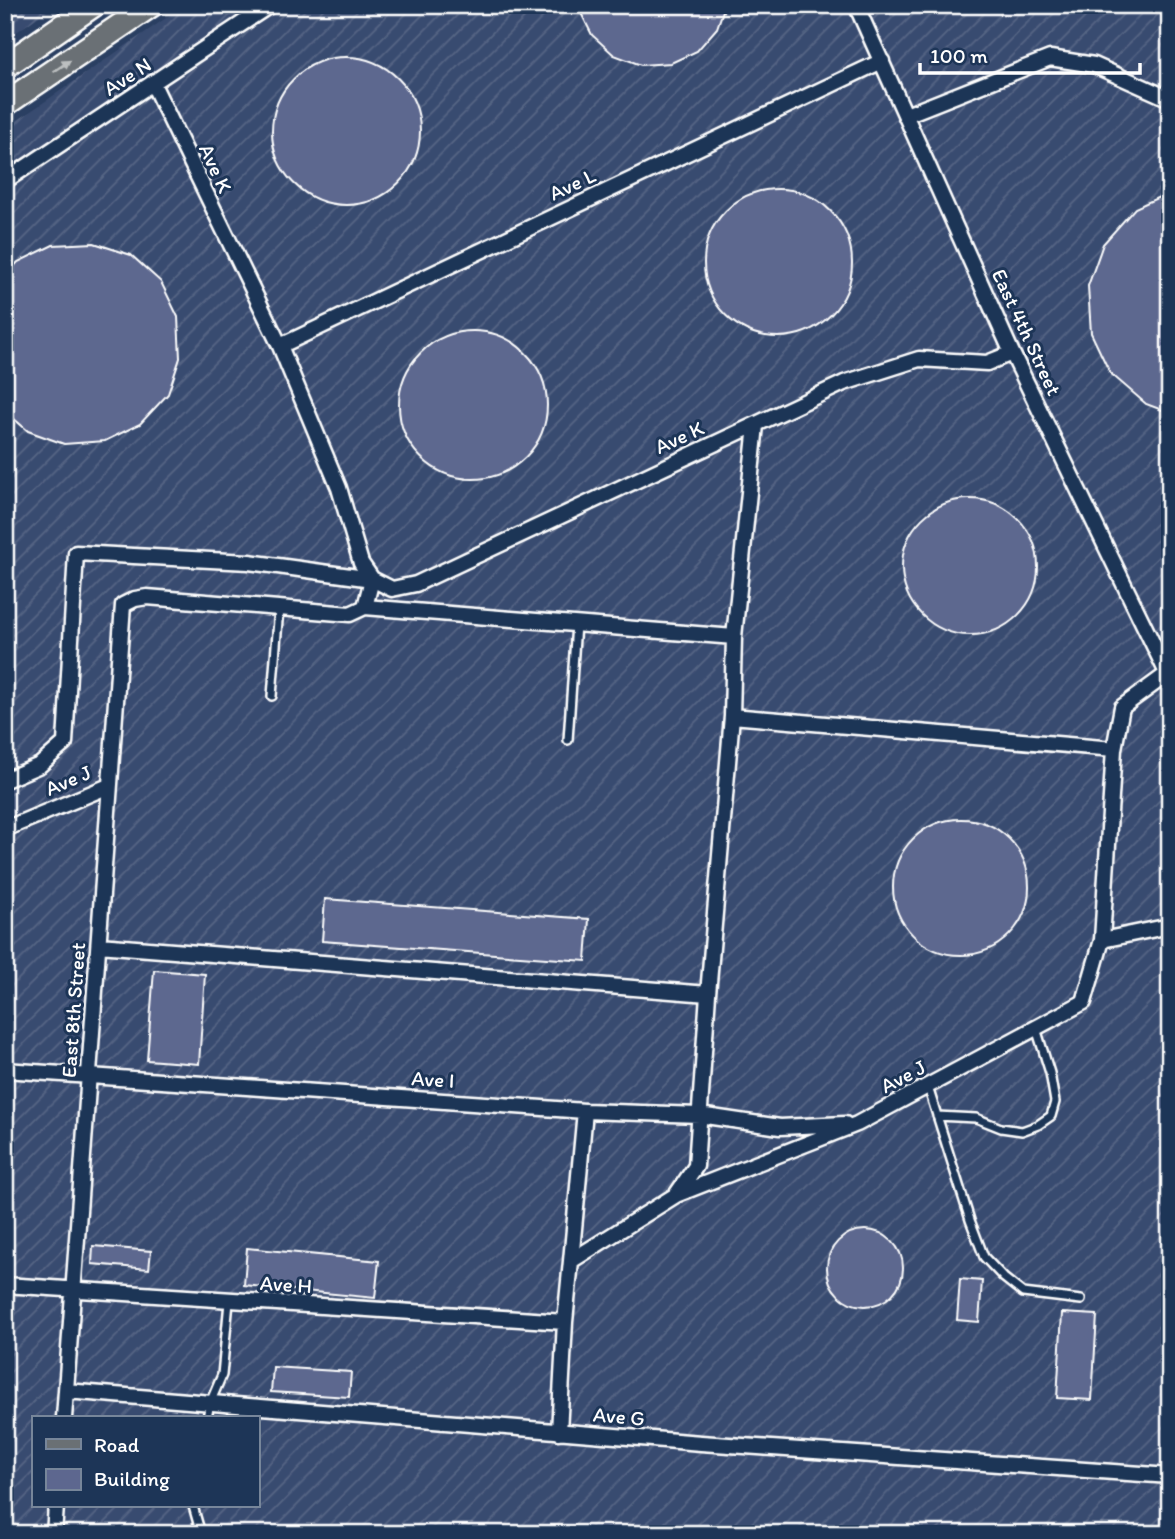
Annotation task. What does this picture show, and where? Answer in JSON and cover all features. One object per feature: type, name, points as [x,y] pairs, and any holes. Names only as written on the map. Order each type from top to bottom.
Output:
[{"type":"main road","points":[[5,66],[93,5]]},
{"type":"main road","points":[[5,104],[151,5]]},
{"type":"street","name":"Ave N","points":[[5,181],[270,5]]},
{"type":"street","name":"East 4th Street","points":[[856,5],[1012,353],[1168,673]]},
{"type":"street","points":[[906,115],[1050,58],[1094,65],[1170,99]]},
{"type":"street","name":"Ave L","points":[[280,346],[881,61]]},
{"type":"street","name":"Ave K","points":[[153,84],[280,346],[339,488],[362,563],[372,579]]},
{"type":"street","name":"Ave K","points":[[5,780],[40,765],[65,743],[76,553],[249,562],[372,579],[393,589],[416,584],[844,383],[919,359],[987,363],[1012,353]]},
{"type":"street","points":[[676,1195],[696,1166],[732,716],[734,638],[756,425]]},
{"type":"street","points":[[365,607],[372,579]]},
{"type":"street","name":"East 8th Street","points":[[64,1416],[123,605],[135,598],[147,597],[279,608]]},
{"type":"street","points":[[279,608],[350,614],[365,607],[734,638]]},
{"type":"street","name":"Ave J","points":[[571,1261],[676,1195],[857,1124],[1084,1002],[1102,940],[1114,749],[1122,707],[1168,673]]},
{"type":"street","points":[[732,716],[1114,749]]},
{"type":"street","name":"Ave J","points":[[5,829],[109,786]]},
{"type":"street","points":[[1102,940],[1170,926]]},
{"type":"street","points":[[99,945],[708,994]]},
{"type":"street","name":"Ave I","points":[[5,1070],[585,1111],[699,1115],[780,1127],[857,1124]]},
{"type":"street","points":[[559,1432],[565,1322],[585,1111]]},
{"type":"street","name":"Ave H","points":[[5,1285],[565,1322]]},
{"type":"street","name":"Ave G","points":[[66,1391],[559,1432],[1170,1476]]},
{"type":"street","points":[[54,1534],[56,1508]]},
{"type":"lane","points":[[272,696],[279,608]]},
{"type":"lane","points":[[568,740],[576,624]]},
{"type":"lane","points":[[937,1116],[976,1118],[1001,1128],[1022,1131],[1051,1116],[1055,1102],[1050,1073],[1036,1027]]},
{"type":"lane","points":[[928,1086],[984,1257],[1023,1293],[1080,1300]]},
{"type":"lane","points":[[207,1416],[222,1376],[229,1301]]},
{"type":"lane","points":[[194,1508],[201,1534]]},
{"type":"shaded area","points":[[5,5],[55,5],[5,40]]},
{"type":"shaded area","points":[[185,5],[1170,5],[1170,1534],[5,1534],[5,129]]},
{"type":"building","points":[[577,5],[725,5],[717,28],[697,51],[671,63],[641,65],[614,55],[592,35]]},
{"type":"building","points":[[346,57],[374,63],[387,69],[398,79],[408,90],[414,103],[420,131],[414,159],[408,172],[398,183],[387,193],[374,199],[346,205],[318,199],[305,193],[294,183],[284,172],[278,159],[272,131],[278,103],[284,90],[294,79],[305,69],[318,63]]},
{"type":"building","points":[[778,189],[806,195],[819,201],[830,211],[840,222],[846,235],[852,263],[846,291],[840,304],[830,315],[819,325],[806,331],[778,337],[750,331],[737,325],[726,315],[716,304],[710,291],[704,263],[710,235],[716,222],[726,211],[737,201],[750,195]]},
{"type":"building","points":[[1170,192],[1170,413],[1146,404],[1110,373],[1091,333],[1088,286],[1103,244],[1135,208]]},
{"type":"building","points":[[94,243],[131,255],[161,282],[178,317],[180,358],[168,394],[140,424],[105,441],[64,444],[28,431],[5,411],[5,276],[18,262],[53,245]]},
{"type":"building","points":[[473,331],[501,337],[514,343],[525,353],[535,364],[541,377],[547,405],[541,433],[535,446],[525,457],[514,467],[501,473],[473,479],[445,473],[432,467],[421,457],[411,446],[405,433],[399,405],[405,377],[411,364],[421,353],[432,343],[445,337]]},
{"type":"building","points":[[970,499],[996,504],[1018,519],[1033,541],[1038,567],[1033,593],[1018,615],[996,630],[970,635],[944,630],[922,615],[907,593],[902,567],[907,541],[922,519],[944,504]]},
{"type":"building","points":[[961,819],[987,824],[1009,839],[1024,861],[1029,887],[1024,913],[1009,935],[987,950],[961,955],[935,950],[913,935],[898,913],[893,887],[898,861],[913,839],[935,824]]},
{"type":"building","points":[[325,899],[589,919],[586,961],[322,941]]},
{"type":"building","points":[[154,970],[205,974],[199,1064],[147,1060]]},
{"type":"building","points":[[865,1230],[880,1233],[892,1241],[900,1253],[903,1268],[900,1283],[892,1295],[880,1303],[865,1306],[850,1303],[838,1295],[830,1283],[827,1268],[830,1253],[838,1241],[850,1233]]},
{"type":"building","points":[[93,1246],[151,1251],[149,1269],[92,1264]]},
{"type":"building","points":[[247,1248],[379,1261],[375,1298],[244,1285]]},
{"type":"building","points":[[960,1279],[982,1281],[979,1322],[957,1320]]},
{"type":"building","points":[[1062,1313],[1097,1315],[1092,1400],[1057,1398]]},
{"type":"building","points":[[273,1367],[351,1372],[349,1397],[271,1392]]}]
